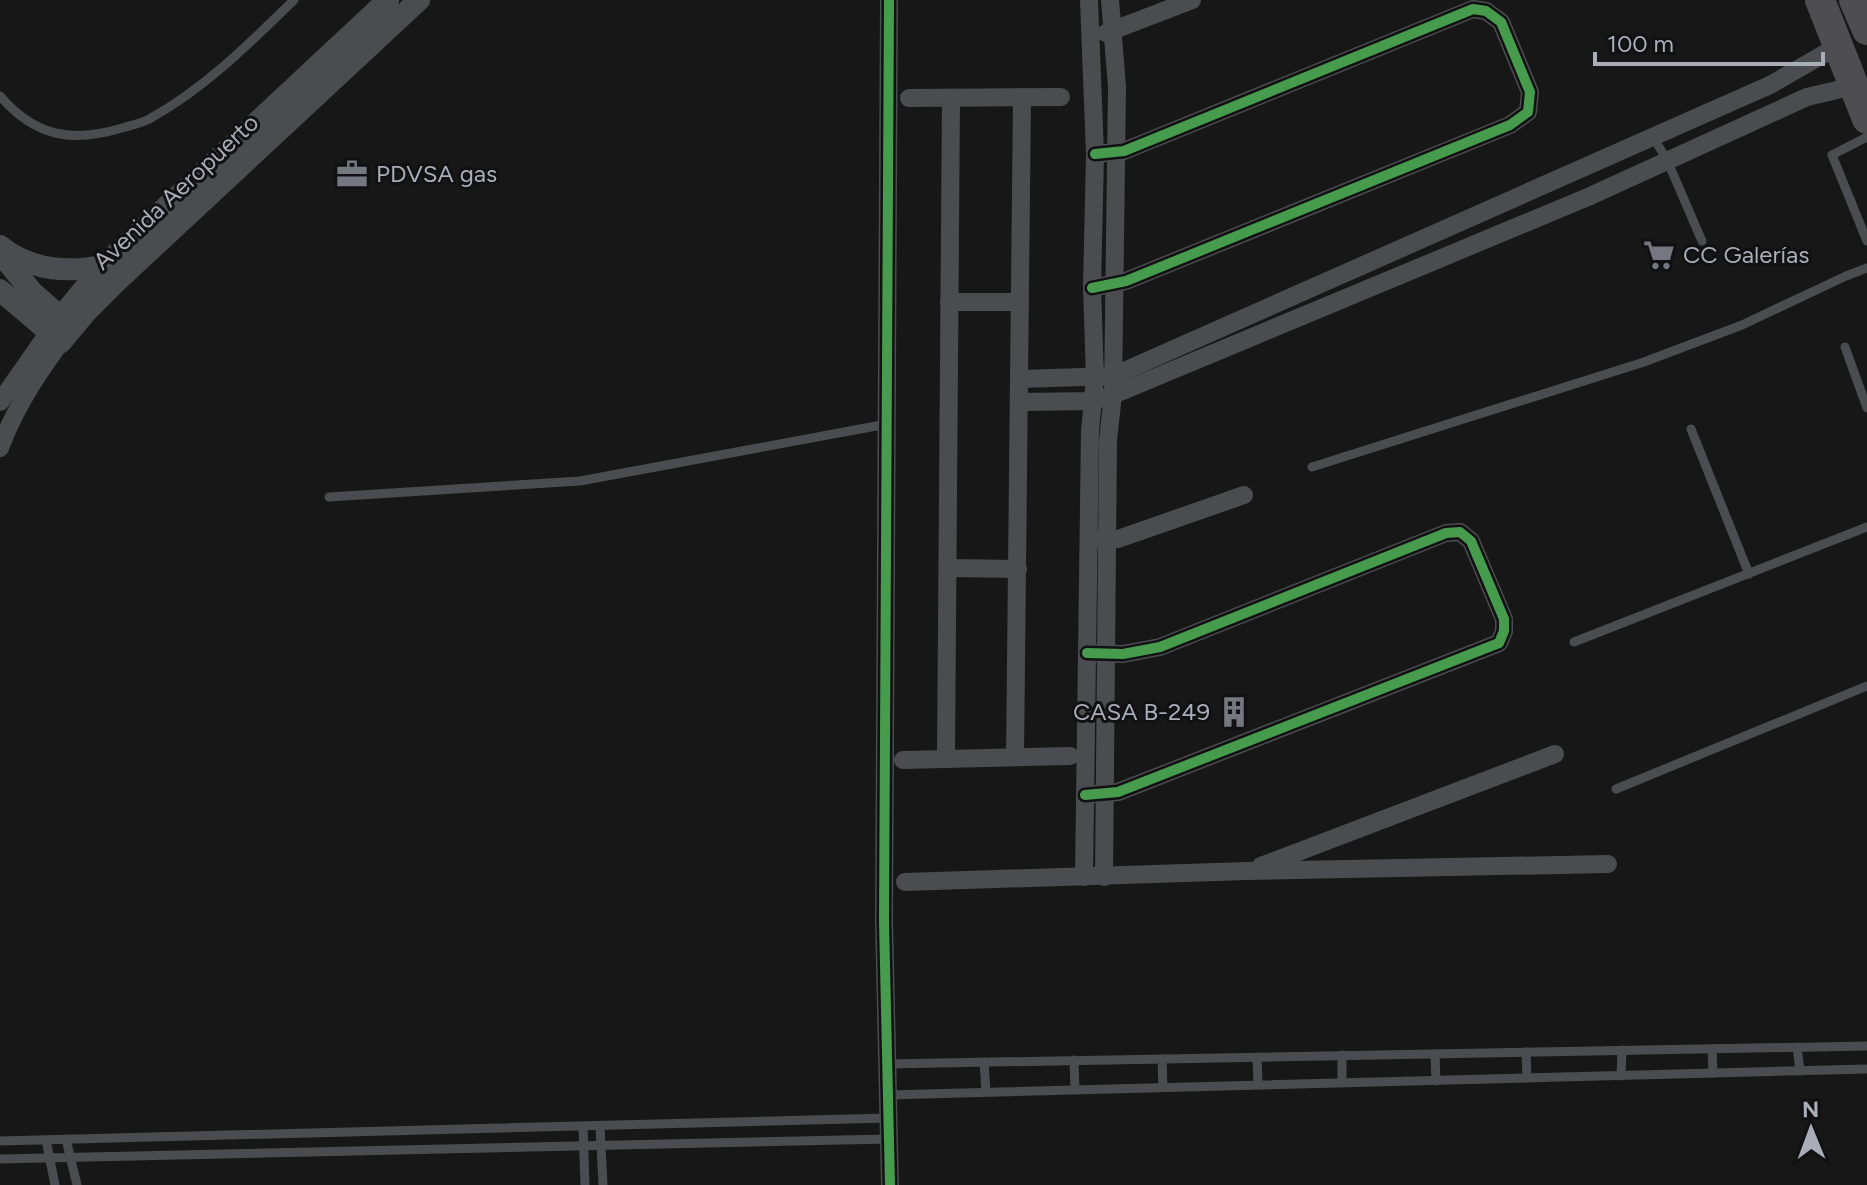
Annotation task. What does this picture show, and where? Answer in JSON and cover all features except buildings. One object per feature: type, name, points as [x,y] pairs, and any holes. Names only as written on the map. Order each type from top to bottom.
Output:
[{"type":"highway","points":[[1820,0],[1867,119]]},
{"type":"highway","points":[[1854,0],[1867,30]]},
{"type":"street","name":"Avenida Aeropuerto","points":[[0,448],[31,382],[103,266],[388,0]]},
{"type":"street","name":"Avenida Aeropuerto","points":[[0,402],[61,330],[419,0]]},
{"type":"street","points":[[889,0],[884,905],[890,1185]]},
{"type":"street","points":[[1089,0],[1095,154],[1092,288],[1104,377],[1113,395],[1108,440],[1104,877]]},
{"type":"street","points":[[1084,877],[1090,431],[1093,401],[1104,377],[1113,285],[1117,87],[1110,0]]},
{"type":"street","points":[[1091,36],[1114,31],[1192,0]]},
{"type":"street","points":[[1092,288],[1113,285],[1510,125],[1528,112],[1530,92],[1501,22],[1486,11],[1473,9],[1116,153],[1095,154]]},
{"type":"street","points":[[1021,379],[1104,377],[1770,85],[1838,46]]},
{"type":"street","points":[[1021,402],[1093,401],[1113,395],[1588,197],[1807,97],[1854,86]]},
{"type":"street","points":[[1094,88],[1117,87]]},
{"type":"street","points":[[1015,757],[1022,97]]},
{"type":"street","points":[[909,98],[1061,97]]},
{"type":"street","points":[[946,758],[951,98]]},
{"type":"street","points":[[0,246],[14,257],[42,267],[76,271],[103,266]]},
{"type":"street","points":[[0,252],[61,330]]},
{"type":"street","points":[[0,290],[61,330]]},
{"type":"street","points":[[949,302],[1020,302]]},
{"type":"street","points":[[1088,540],[1118,539],[1244,495]]},
{"type":"street","points":[[1085,795],[1105,795],[1133,786],[1499,643],[1504,631],[1504,619],[1471,541],[1460,532],[1446,533],[1160,647],[1144,651],[1087,653]]},
{"type":"street","points":[[948,568],[1018,569]]},
{"type":"street","points":[[1247,871],[1555,754]]},
{"type":"street","points":[[903,760],[1070,756]]},
{"type":"street","points":[[905,882],[1608,864]]},
{"type":"lane","points":[[0,96],[14,113],[42,129],[74,138],[149,120],[230,62],[294,0]]},
{"type":"lane","points":[[1653,137],[1667,160],[1702,241]]},
{"type":"lane","points":[[1867,137],[1832,155],[1867,241]]},
{"type":"lane","points":[[1312,467],[1644,362],[1742,325],[1867,268]]},
{"type":"lane","points":[[1845,347],[1867,408]]},
{"type":"lane","points":[[329,497],[580,481],[887,424]]},
{"type":"lane","points":[[1691,429],[1749,574]]},
{"type":"lane","points":[[1574,642],[1867,527]]},
{"type":"lane","points":[[1616,789],[1867,686]]},
{"type":"lane","points":[[887,1064],[1867,1046]]},
{"type":"lane","points":[[1797,1047],[1800,1071]]},
{"type":"lane","points":[[1712,1049],[1713,1073]]},
{"type":"lane","points":[[1621,1076],[1622,1050]]},
{"type":"lane","points":[[1526,1052],[1527,1078]]},
{"type":"lane","points":[[1435,1054],[1436,1081]]},
{"type":"lane","points":[[1342,1055],[1342,1083]]},
{"type":"lane","points":[[1257,1057],[1258,1085]]},
{"type":"lane","points":[[1162,1059],[1163,1087]]},
{"type":"lane","points":[[1074,1060],[1075,1090]]},
{"type":"lane","points":[[984,1062],[986,1092]]},
{"type":"lane","points":[[888,1095],[1867,1069]]},
{"type":"lane","points":[[0,1141],[888,1118]]},
{"type":"lane","points":[[788,1141],[789,1121]]},
{"type":"lane","points":[[728,1122],[728,1143]]},
{"type":"lane","points":[[669,1124],[669,1144]]},
{"type":"lane","points":[[583,1126],[585,1185]]},
{"type":"lane","points":[[600,1126],[603,1185]]},
{"type":"lane","points":[[521,1147],[522,1128]]},
{"type":"lane","points":[[433,1130],[433,1150]]},
{"type":"lane","points":[[351,1132],[352,1152]]},
{"type":"lane","points":[[265,1153],[266,1134]]},
{"type":"lane","points":[[161,1137],[162,1156]]},
{"type":"lane","points":[[66,1139],[77,1185]]},
{"type":"lane","points":[[0,1159],[889,1139]]},
{"type":"lane","points":[[46,1140],[55,1185]]},
{"type":"cycle path","points":[[889,0],[884,921],[890,1185]]},
{"type":"cycle path","points":[[1092,288],[1126,281],[1510,125],[1528,112],[1530,92],[1501,22],[1486,11],[1473,9],[1124,151],[1095,154]]},
{"type":"cycle path","points":[[1085,795],[1118,792],[1499,643],[1504,631],[1504,619],[1471,541],[1460,532],[1446,533],[1160,647],[1123,654],[1087,653]]},
{"type":"place","name":"PDVSA gas","points":[[352,174]]},
{"type":"place","name":"CC Galerías","points":[[1659,255]]},
{"type":"place","name":"CASA B-249","points":[[1234,712]]}]
